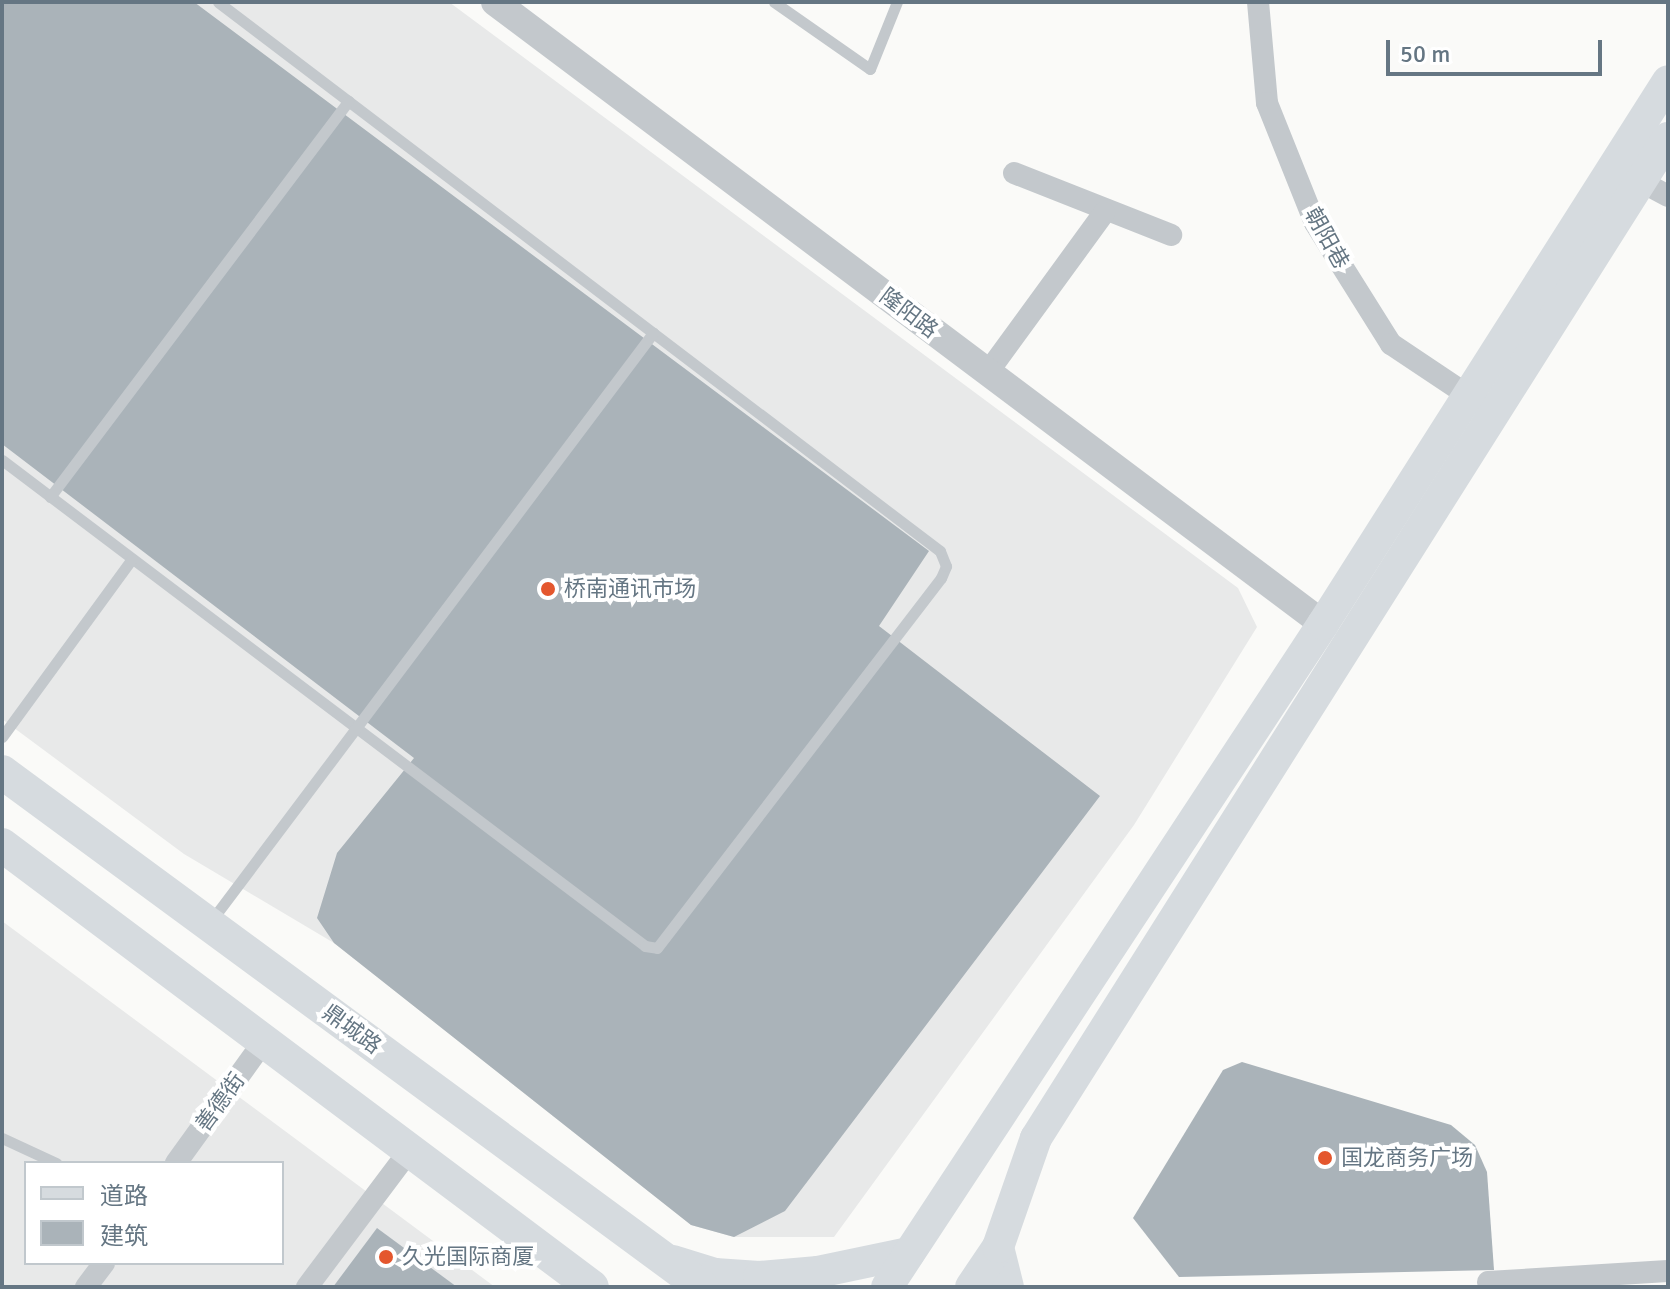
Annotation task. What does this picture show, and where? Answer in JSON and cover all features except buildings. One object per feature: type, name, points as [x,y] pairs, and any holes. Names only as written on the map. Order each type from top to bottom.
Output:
[{"type":"main road","points":[[887,1287],[1323,624],[1468,396],[1641,182],[1668,81]]},
{"type":"main road","points":[[971,1287],[998,1247],[1036,1138],[1668,138]]},
{"type":"main road","name":"鼎城路","points":[[2,772],[702,1287]]},
{"type":"main road","points":[[2,845],[592,1287]]},
{"type":"main road","points":[[998,1247],[1008,1287]]},
{"type":"main road","points":[[661,1257],[715,1274],[759,1277],[818,1272],[909,1253]]},
{"type":"street","name":"朝阳巷","points":[[1258,2],[1267,103],[1315,223],[1391,344],[1497,413]]},
{"type":"street","name":"隆阳路","points":[[510,7],[1323,624]]},
{"type":"street","points":[[1014,173],[1104,213],[1171,235]]},
{"type":"street","points":[[988,372],[1104,213]]},
{"type":"street","name":"善德街","points":[[177,1161],[264,1041]]},
{"type":"street","points":[[307,1287],[410,1150]]},
{"type":"street","points":[[86,1287],[102,1265]]},
{"type":"street","points":[[1488,1282],[1668,1271]]},
{"type":"lane","points":[[2,460],[645,946],[657,948],[932,591],[946,566],[940,551],[218,2]]},
{"type":"lane","points":[[774,2],[870,69],[897,2]]},
{"type":"lane","points":[[50,497],[348,101]]},
{"type":"lane","points":[[208,924],[653,333]]},
{"type":"lane","points":[[2,737],[132,559]]},
{"type":"lane","points":[[2,1138],[52,1161]]},
{"type":"shaded area","name":"桥南通讯市场","points":[[2,2],[449,2],[1238,588],[1257,627],[1134,825],[834,1237],[734,1237],[691,1225],[334,943],[184,854],[2,719]]},
{"type":"shaded area","points":[[2,921],[495,1287],[2,1287]]},
{"type":"place","name":"桥南通讯市场","points":[[548,589]]},
{"type":"place","name":"国龙商务广场","points":[[1325,1158]]},
{"type":"place","name":"久光国际商厦","points":[[386,1257]]}]
